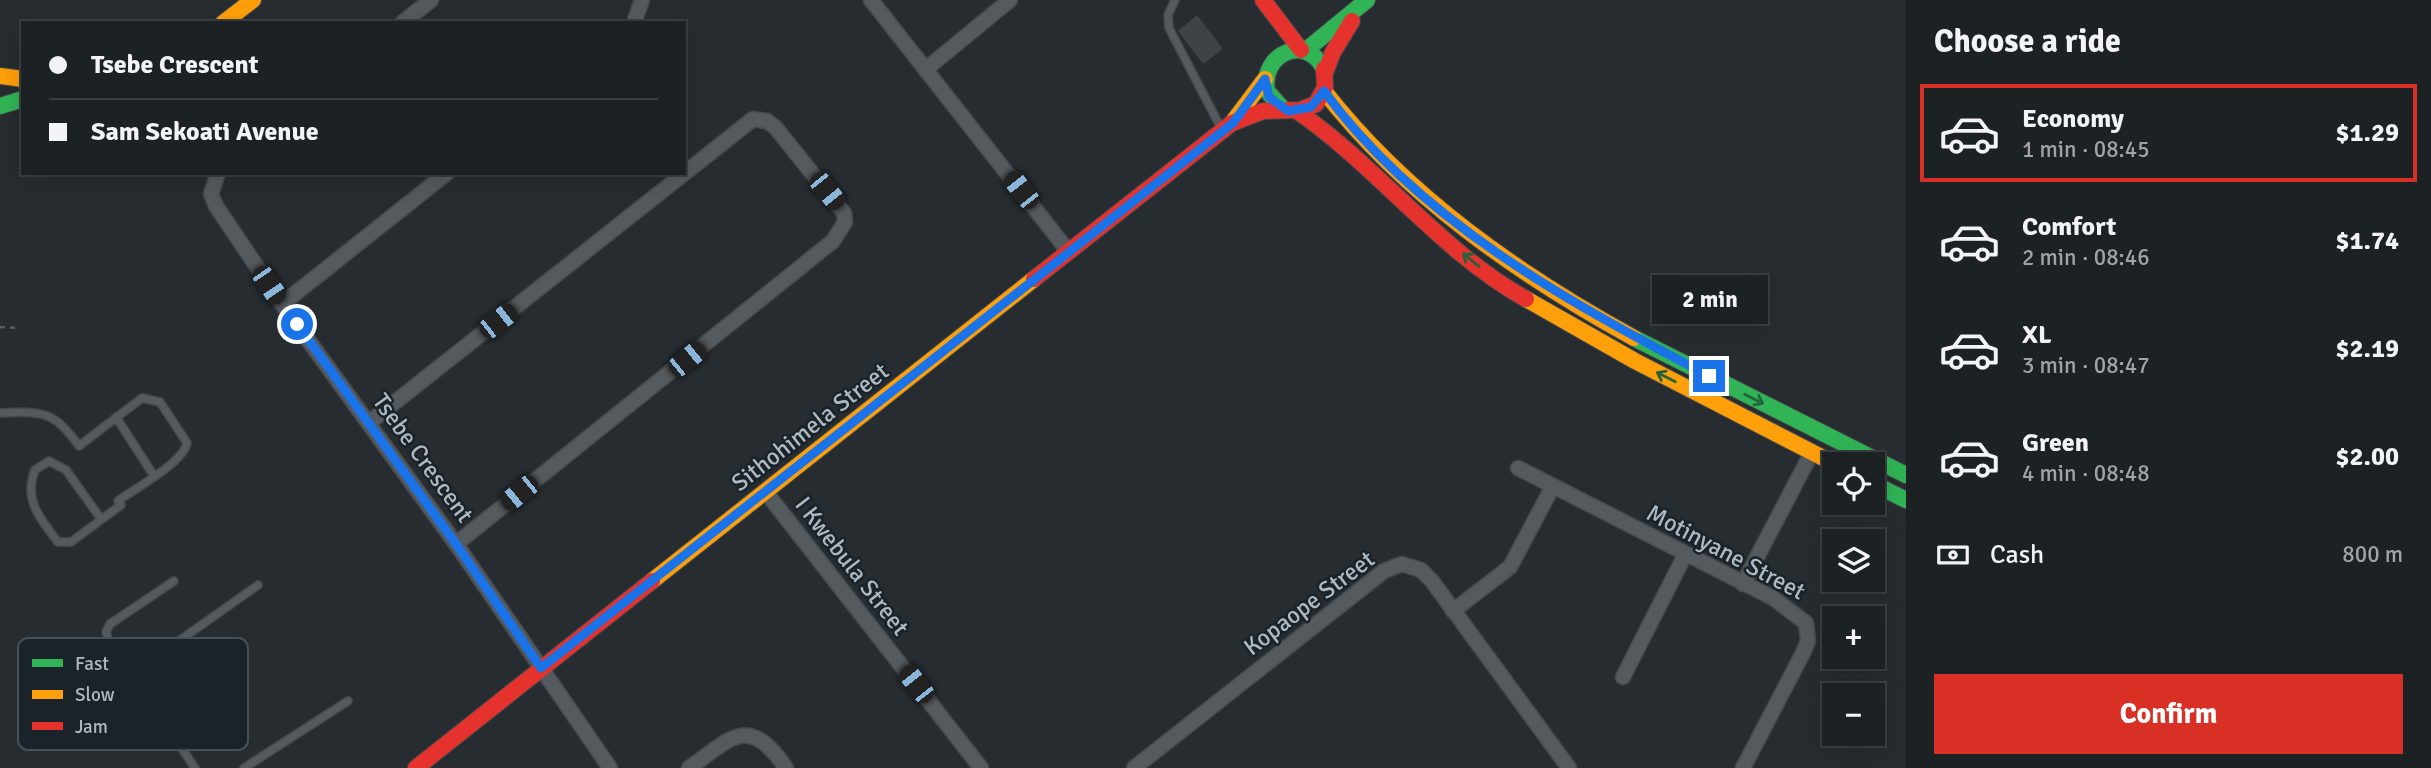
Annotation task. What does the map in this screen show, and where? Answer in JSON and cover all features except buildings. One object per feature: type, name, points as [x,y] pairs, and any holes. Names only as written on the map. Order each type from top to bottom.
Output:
[{"type":"street","points":[[226,21],[253,0]]},
{"type":"street","points":[[405,21],[431,0]]},
{"type":"street","points":[[635,21],[642,0]]},
{"type":"street","points":[[871,0],[1068,251]]},
{"type":"street","points":[[926,69],[1010,0]]},
{"type":"street","points":[[1263,0],[1303,51],[1321,63],[1325,73]]},
{"type":"street","points":[[1274,58],[1287,51],[1303,51],[1365,3]]},
{"type":"street","points":[[1290,110],[1311,107],[1324,91],[1325,73],[1333,52],[1365,3]]},
{"type":"street","points":[[1274,15],[1274,58],[1265,79],[1269,97],[1332,135],[1437,233],[1520,296],[1592,338],[1822,457]]},
{"type":"street","points":[[0,76],[21,79]]},
{"type":"street","name":"Sithohimela Street","points":[[416,768],[1227,127],[1265,79]]},
{"type":"street","points":[[1324,91],[1346,120],[1405,178],[1512,265],[1558,295],[1709,376],[1906,475]]},
{"type":"street","points":[[0,106],[21,100]]},
{"type":"street","name":"Sithohimela Street","points":[[1227,127],[1263,111],[1290,110]]},
{"type":"street","points":[[456,544],[833,241],[845,222],[844,213],[775,127],[767,121],[753,119],[686,172]]},
{"type":"street","name":"Tsebe Crescent","points":[[217,175],[211,194],[216,206],[282,304],[456,544],[610,768]]},
{"type":"street","points":[[282,304],[444,175]]},
{"type":"street","points":[[370,422],[682,175]]},
{"type":"street","points":[[1743,584],[1812,452]]},
{"type":"street","name":"Motinyane Street","points":[[1518,468],[1797,614],[1809,631],[1804,651],[1743,768]]},
{"type":"street","points":[[1453,611],[1510,567],[1553,486]]},
{"type":"street","points":[[1885,490],[1906,500]]},
{"type":"street","name":"I Kwebula Street","points":[[765,491],[981,768]]},
{"type":"street","points":[[1623,677],[1685,555]]},
{"type":"street","name":"Kopaope Street","points":[[1134,768],[1393,567],[1402,564],[1421,570],[1569,768]]},
{"type":"street","points":[[689,768],[735,736],[750,734],[765,743],[786,768]]},
{"type":"lane","points":[[1175,0],[1168,15],[1169,29],[1227,127]]},
{"type":"lane","points":[[0,413],[52,416],[61,422],[79,446],[142,398],[160,402],[187,443],[186,448],[154,476],[101,519],[71,542],[58,542],[34,509],[31,499],[35,470],[49,461],[61,465],[101,519]]},
{"type":"lane","points":[[116,417],[154,476]]},
{"type":"lane","points":[[107,638],[106,632],[110,624],[174,581]]},
{"type":"lane","points":[[183,638],[258,585]]},
{"type":"lane","points":[[244,768],[348,701]]},
{"type":"lane","points":[[183,750],[195,768]]},
{"type":"path","points":[[0,327],[19,328]]},
{"type":"traffic: fast","points":[[1305,51],[1367,0]]},
{"type":"traffic: fast","points":[[1283,109],[1267,91],[1270,67],[1277,58],[1296,50],[1307,52],[1316,58],[1324,69]]},
{"type":"traffic: fast","points":[[0,106],[21,100]]},
{"type":"traffic: fast","points":[[1634,338],[1906,475]]},
{"type":"traffic: fast","points":[[1885,490],[1906,500]]},
{"type":"traffic: slow","points":[[226,21],[253,0]]},
{"type":"traffic: slow","points":[[0,76],[21,79]]},
{"type":"traffic: slow","points":[[1232,123],[1265,79]]},
{"type":"traffic: slow","points":[[1324,91],[1391,165],[1466,230],[1548,287],[1634,338]]},
{"type":"traffic: slow","points":[[652,581],[1034,279]]},
{"type":"traffic: slow","points":[[1526,299],[1635,361],[1822,457]]},
{"type":"traffic: jam","points":[[1263,0],[1301,50]]},
{"type":"traffic: jam","points":[[1325,73],[1333,52],[1352,21]]},
{"type":"traffic: jam","points":[[1034,279],[1232,123],[1263,111],[1300,110],[1316,104],[1325,87],[1324,69]]},
{"type":"traffic: jam","points":[[1297,111],[1355,157],[1466,258],[1526,299]]},
{"type":"traffic: jam","points":[[416,768],[652,581]]},
{"type":"route","points":[[297,324],[370,422],[541,668],[1233,123],[1244,104],[1265,79],[1269,97],[1288,111],[1311,107],[1317,103],[1324,91],[1346,120],[1405,178],[1512,265],[1558,295],[1709,376]]}]
